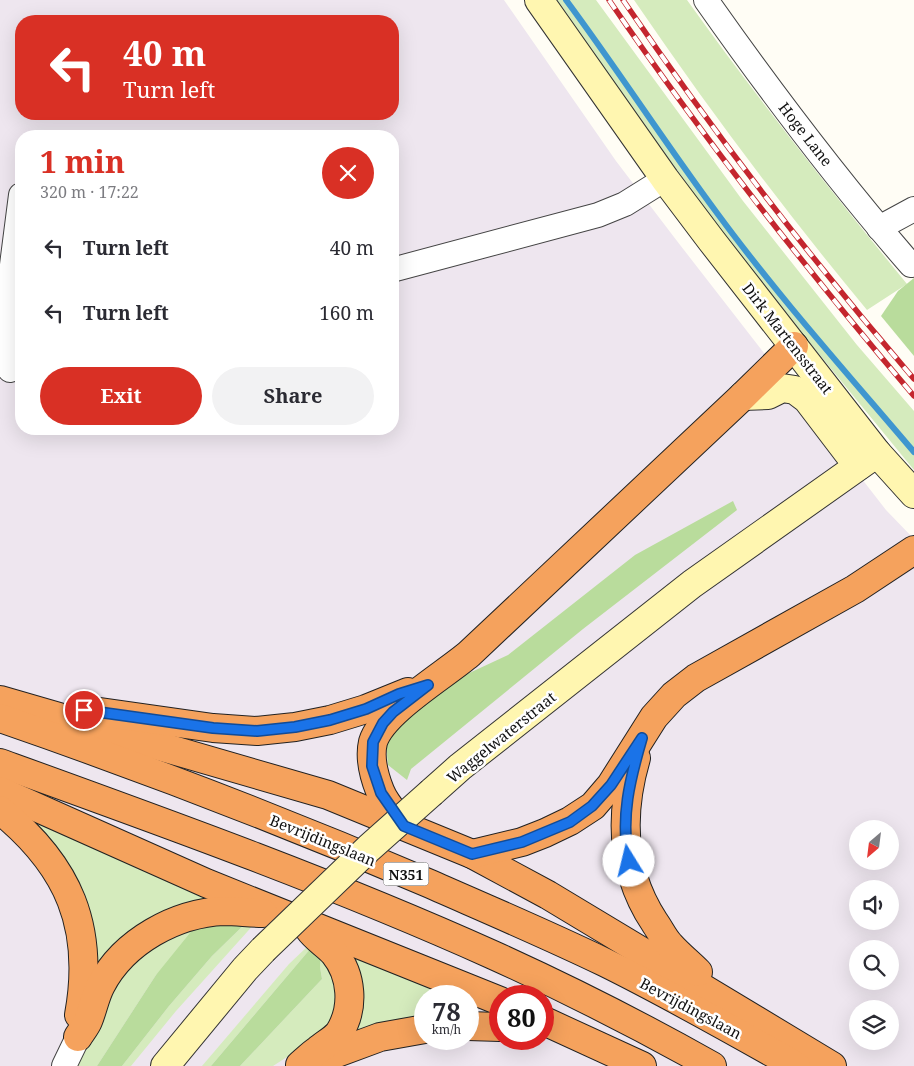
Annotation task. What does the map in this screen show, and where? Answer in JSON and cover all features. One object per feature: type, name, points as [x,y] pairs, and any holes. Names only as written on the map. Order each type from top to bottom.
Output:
[{"type":"highway","points":[[404,826],[381,793],[372,766],[373,742],[383,723],[393,712],[451,670],[469,654],[794,346]]},
{"type":"highway","points":[[472,854],[522,842],[570,822],[592,806],[611,785],[654,717],[674,695],[696,678],[854,589],[914,550]]},
{"type":"highway","points":[[5,707],[33,703],[213,728],[257,731],[295,727],[330,720],[366,709],[399,694],[428,685]]},
{"type":"highway","points":[[5,707],[319,793],[472,854],[548,895],[832,1066]]},
{"type":"highway","name":"Bevrijdingslaan","points":[[5,707],[87,749],[260,814],[538,930],[672,997],[796,1066]]},
{"type":"highway","points":[[642,738],[633,767],[626,803],[625,842],[633,880],[648,912],[669,944],[731,1004]]},
{"type":"highway","name":"N351","points":[[0,763],[326,885],[493,955],[586,999],[712,1066]]},
{"type":"highway","points":[[0,791],[206,883],[489,997]]},
{"type":"highway","points":[[0,810],[16,823],[40,848],[59,874],[74,904],[82,936],[84,967],[78,1018],[78,1037]]},
{"type":"highway","points":[[78,1037],[88,1021],[101,984],[114,965],[131,947],[153,932],[176,921],[202,913],[225,911],[292,916],[335,954],[348,979],[350,992],[347,1014],[338,1033],[299,1065]]},
{"type":"highway","points":[[554,1026],[642,1066]]},
{"type":"highway","points":[[299,1065],[326,1058],[351,1046],[380,1037],[414,1031]]},
{"type":"highway","points":[[554,1040],[627,1066]]},
{"type":"main road","name":"Dirk Martensstraat","points":[[539,0],[665,179],[794,346],[868,460],[914,494]]},
{"type":"main road","points":[[743,396],[768,395],[782,388],[795,390],[807,399],[868,460]]},
{"type":"main road","name":"Waggelwaterstraat","points":[[165,1066],[245,969],[369,848],[460,767],[692,584],[868,460]]},
{"type":"street","name":"Hoge Lane","points":[[710,1],[788,112],[879,228],[911,265]]},
{"type":"street","points":[[399,268],[598,214],[625,204],[665,179]]},
{"type":"street","points":[[879,228],[914,209]]},
{"type":"street","points":[[15,242],[3,335],[10,370],[15,369]]},
{"type":"street","points":[[64,1066],[78,1037]]},
{"type":"shaded area","points":[[0,0],[504,0],[616,161],[886,510],[914,539],[914,1066],[0,1066]]},
{"type":"green space","points":[[555,0],[596,0],[743,201],[857,345],[914,411],[914,470],[773,298],[709,215]]},
{"type":"green space","points":[[634,0],[687,0],[795,144],[907,284],[867,310],[747,158]]},
{"type":"green space","points":[[914,278],[914,356],[881,316],[898,291]]},
{"type":"green space","points":[[733,501],[737,510],[583,629],[411,769],[407,780],[388,765],[386,745],[397,721],[465,675],[508,655],[635,555]]},
{"type":"green space","points":[[24,816],[206,896],[207,901],[97,974]]},
{"type":"green space","points":[[251,918],[257,921],[176,1011],[131,1066],[122,1066],[169,1006],[212,956]]},
{"type":"green space","points":[[251,918],[212,956],[169,1006],[122,1066],[97,1066],[156,975],[194,928]]},
{"type":"green space","points":[[220,919],[156,975],[97,1066],[77,1066],[97,1023],[104,996],[158,937]]},
{"type":"green space","points":[[309,945],[311,948],[211,1066],[202,1066],[289,964]]},
{"type":"green space","points":[[311,948],[321,954],[320,967],[322,979],[240,1066],[211,1066]]},
{"type":"green space","points":[[344,950],[437,985],[414,985],[414,1023],[354,1036]]},
{"type":"green space","points":[[321,954],[341,990],[329,1030],[273,1066],[240,1066],[322,979],[320,967]]},
{"type":"waterway","points":[[566,0],[740,244],[813,334],[914,452]]},
{"type":"railway","points":[[609,0],[681,102],[756,202],[914,396]]},
{"type":"railway","points":[[623,0],[763,194],[914,379]]},
{"type":"route","points":[[84,710],[213,728],[257,731],[295,727],[330,720],[366,709],[399,694],[428,685],[393,712],[383,723],[373,742],[372,766],[381,793],[404,826],[472,854],[522,842],[570,822],[592,806],[611,785],[642,738],[633,767],[626,803],[625,842],[629,861]]}]
